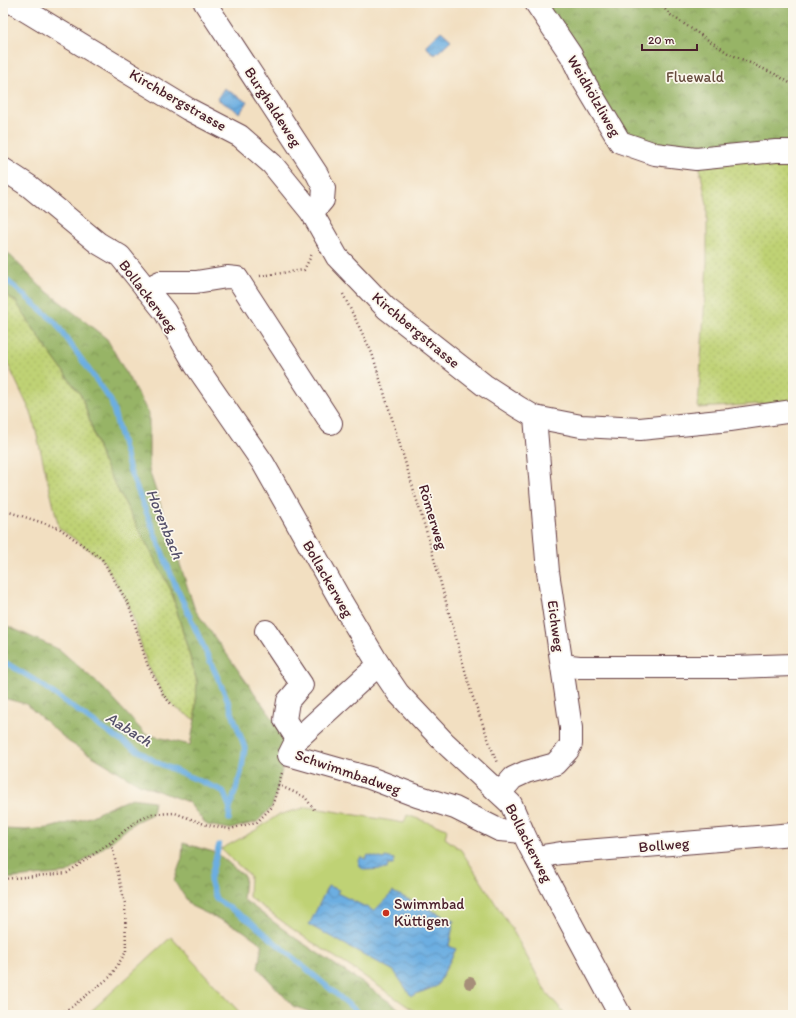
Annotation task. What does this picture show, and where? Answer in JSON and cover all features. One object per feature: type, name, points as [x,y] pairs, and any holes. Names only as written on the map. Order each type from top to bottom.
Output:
[{"type":"street","name":"Kirchbergstrasse","points":[[13,3],[188,109],[240,136],[272,164],[312,213],[337,257],[386,308],[484,385],[535,417],[581,426],[640,429],[730,420],[793,411]]},
{"type":"street","name":"Burghaldeweg","points":[[205,3],[317,174],[324,188],[323,200],[312,213]]},
{"type":"street","name":"Weidhölzliweg","points":[[536,3],[571,55],[583,80],[620,142],[655,154],[696,159],[776,151],[793,151]]},
{"type":"street","name":"Bollackerweg","points":[[3,169],[29,186],[98,243],[120,256],[165,312],[196,366],[263,463],[342,604],[398,693],[440,738],[503,790],[511,804],[523,832],[620,1015]]},
{"type":"street","points":[[146,289],[160,282],[196,282],[227,277],[237,278],[331,423]]},
{"type":"street","name":"Eichweg","points":[[503,790],[513,778],[526,772],[555,764],[568,750],[570,744],[571,728],[548,572],[535,417]]},
{"type":"street","points":[[266,630],[302,685],[288,701],[285,720],[293,747]]},
{"type":"street","name":"Schwimmbadweg","points":[[379,665],[293,747],[417,796],[455,808],[499,830],[523,832]]},
{"type":"street","points":[[562,665],[579,667],[736,667],[793,665]]},
{"type":"street","name":"Bollweg","points":[[536,857],[561,853],[793,834]]},
{"type":"path","points":[[660,3],[669,14],[728,53],[777,75],[793,84]]},
{"type":"path","points":[[237,278],[304,270],[313,252]]},
{"type":"path","name":"Römerweg","points":[[341,290],[372,353],[428,537],[471,692],[503,790]]},
{"type":"path","points":[[3,510],[59,528],[102,559],[129,605],[147,664],[164,696],[173,706]]},
{"type":"path","points":[[3,880],[66,873],[111,842],[135,822],[152,814],[175,813],[207,826],[230,829],[257,822],[272,807],[278,785],[293,747]]},
{"type":"path","points":[[278,785],[305,797],[314,811]]},
{"type":"path","points":[[57,1015],[70,1008],[110,977],[126,952],[125,904],[111,842]]},
{"type":"green space","name":"Fluewald","points":[[539,3],[793,3],[793,149],[691,152],[624,139]]},
{"type":"green space","points":[[793,152],[793,402],[698,408],[707,264],[707,205],[699,164]]},
{"type":"green space","points":[[3,248],[40,286],[107,339],[149,414],[149,470],[195,610],[291,744],[287,751],[272,807],[257,822],[230,829],[207,825],[188,802],[139,784],[69,742],[26,704],[3,698],[3,624],[60,650],[103,688],[145,734],[190,745],[195,720],[197,682],[171,590],[102,460],[82,397],[47,349],[16,302],[3,292]]},
{"type":"green space","points":[[3,292],[16,302],[47,349],[82,397],[102,460],[171,590],[197,682],[195,720],[173,706],[164,696],[147,664],[129,605],[102,559],[59,528],[32,415],[6,360],[3,357]]},
{"type":"green space","points":[[132,798],[154,801],[152,814],[135,822],[111,842],[67,873],[3,879],[3,829],[26,830],[49,828],[90,817]]},
{"type":"green space","name":"Swimmbad Küttigen","points":[[308,807],[404,823],[407,815],[447,829],[445,838],[461,850],[512,929],[546,992],[566,1015],[420,1015],[298,933],[249,897],[250,876],[221,849],[256,830],[278,815]]},
{"type":"green space","points":[[183,843],[217,853],[245,877],[243,899],[295,938],[408,1015],[319,1015],[293,1006],[258,968],[262,944],[242,930],[191,906],[174,881],[182,858]]},
{"type":"green space","points":[[171,937],[242,1015],[87,1015]]},
{"type":"water","points":[[441,31],[451,40],[435,55],[425,46]]},
{"type":"water","points":[[224,88],[247,102],[240,113],[217,99]]},
{"type":"water","points":[[368,855],[384,859],[385,857],[394,859],[393,865],[388,865],[387,869],[364,870],[359,866],[359,860],[361,857],[366,859]]},
{"type":"water","points":[[328,886],[339,890],[337,893],[374,911],[393,892],[454,921],[449,946],[456,949],[437,986],[411,996],[394,971],[309,925]]},
{"type":"waterway","name":"Horenbach","points":[[3,277],[55,322],[111,401],[130,471],[174,582],[226,696],[245,748],[241,773],[230,808]]},
{"type":"waterway","name":"Aabach","points":[[3,661],[36,681],[106,731],[158,763],[223,791],[230,808],[229,819]]},
{"type":"waterway","name":"Aabach","points":[[219,845],[210,880],[216,899],[251,922],[361,1015]]},
{"type":"place","name":"Swimmbad Küttigen","points":[[386,913]]}]
